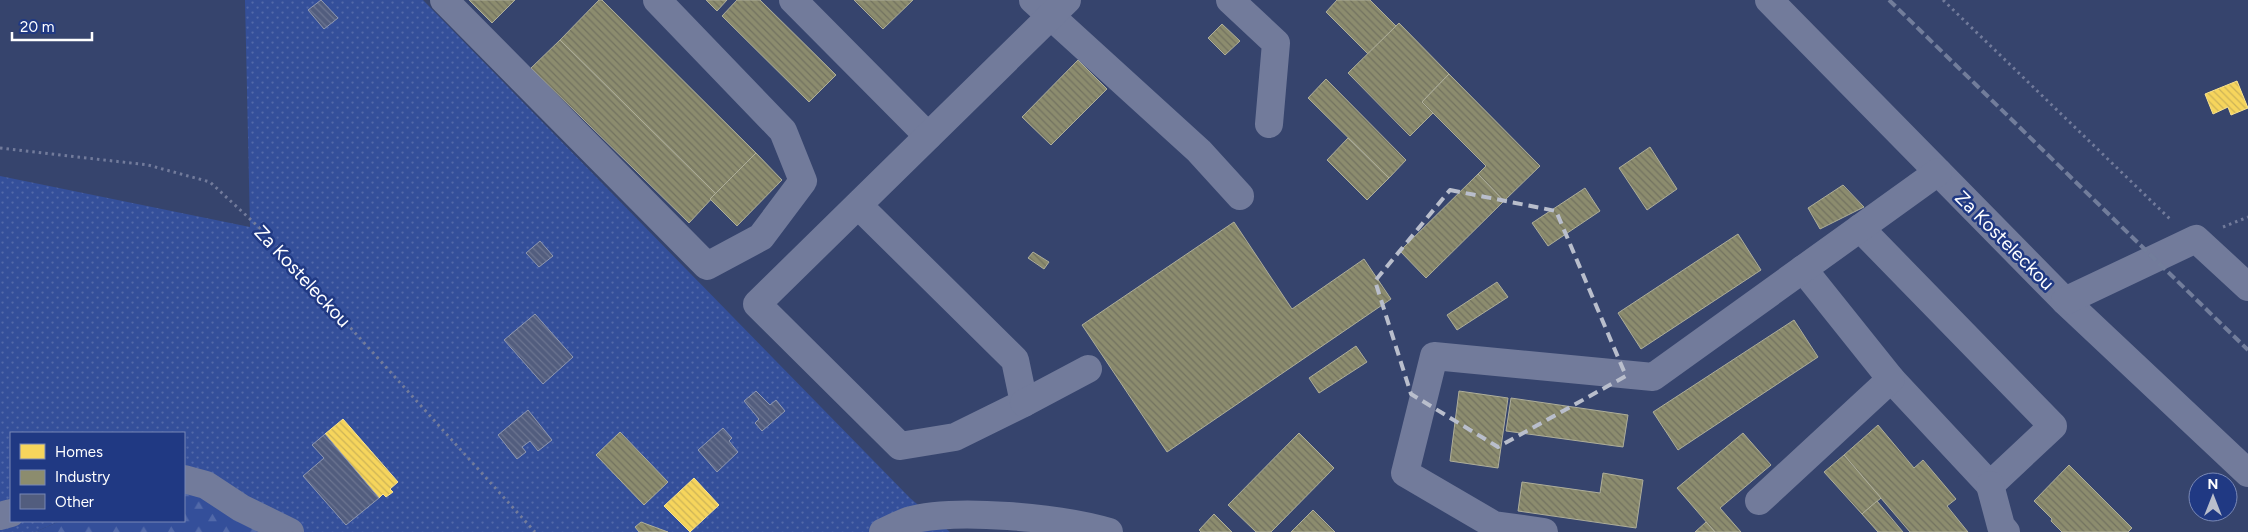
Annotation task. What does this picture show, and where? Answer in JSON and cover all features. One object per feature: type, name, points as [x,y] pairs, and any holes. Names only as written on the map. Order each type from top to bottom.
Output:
[{"type":"street","points":[[444,0],[707,266],[760,237],[803,181],[783,131],[656,0]]},
{"type":"street","points":[[793,0],[928,136]]},
{"type":"street","points":[[1230,0],[1276,43],[1269,124]]},
{"type":"street","name":"Za Kosteleckou","points":[[1769,0],[2065,301],[2248,473]]},
{"type":"street","points":[[1088,370],[955,437],[900,446],[757,304],[928,136],[1050,6],[1199,151],[1240,196]]},
{"type":"street","points":[[1544,532],[1494,525],[1405,473],[1434,356],[1653,377],[1938,172]]},
{"type":"street","points":[[858,205],[1015,360],[1024,403]]},
{"type":"street","points":[[1860,228],[2053,426],[1990,484]]},
{"type":"street","points":[[2065,301],[2196,239],[2248,287]]},
{"type":"street","points":[[1803,269],[1891,379],[1990,484],[2000,526],[2006,532]]},
{"type":"street","points":[[1759,500],[1891,379]]},
{"type":"street","points":[[185,479],[206,484],[241,508],[290,532]]},
{"type":"street","points":[[883,532],[908,521],[959,514],[1088,526],[1109,532]]},
{"type":"path","points":[[1943,0],[2173,222],[2196,239]]},
{"type":"path","name":"Za Kosteleckou","points":[[0,148],[148,165],[210,182],[263,231],[535,532]]},
{"type":"highlighted area","points":[[1450,190],[1556,211],[1626,376],[1498,447],[1411,394],[1375,281]]},
{"type":"green space","points":[[245,0],[423,0],[910,498],[950,532],[282,532],[185,485],[185,432],[10,432],[10,522],[58,522],[35,532],[0,532],[0,176],[250,227]]},
{"type":"green space","points":[[185,485],[282,532],[35,532],[58,522],[185,522]]},
{"type":"building: Homes","points":[[2237,81],[2248,108],[2231,115],[2228,107],[2213,114],[2205,94]]},
{"type":"building: Homes","points":[[343,419],[398,482],[390,489],[393,492],[386,497],[383,494],[379,498],[325,434]]},
{"type":"building: Homes","points":[[694,478],[719,505],[690,532],[664,506]]},
{"type":"building: Industry","points":[[469,0],[515,0],[492,23]]},
{"type":"building: Industry","points":[[599,0],[602,0],[756,153],[716,194],[560,40]]},
{"type":"building: Industry","points":[[706,0],[727,0],[717,11]]},
{"type":"building: Industry","points":[[737,0],[760,0],[836,75],[809,102],[722,16]]},
{"type":"building: Industry","points":[[854,0],[913,0],[883,29]]},
{"type":"building: Industry","points":[[1337,0],[1370,0],[1396,26],[1368,54],[1326,12]]},
{"type":"building: Industry","points":[[1399,23],[1449,74],[1422,102],[1433,113],[1410,136],[1348,73]]},
{"type":"building: Industry","points":[[1222,24],[1240,41],[1225,55],[1208,38]]},
{"type":"building: Industry","points":[[560,40],[716,194],[689,223],[531,68]]},
{"type":"building: Industry","points":[[1078,60],[1107,89],[1051,145],[1022,117]]},
{"type":"building: Industry","points":[[1449,74],[1540,166],[1504,201],[1478,174],[1486,166],[1422,102]]},
{"type":"building: Industry","points":[[1326,79],[1406,160],[1389,178],[1308,98]]},
{"type":"building: Industry","points":[[1348,138],[1389,178],[1367,200],[1327,160]]},
{"type":"building: Industry","points":[[1650,147],[1677,189],[1647,210],[1619,168]]},
{"type":"building: Industry","points":[[756,153],[782,180],[737,226],[710,199]]},
{"type":"building: Industry","points":[[1478,174],[1504,201],[1426,278],[1400,251]]},
{"type":"building: Industry","points":[[1843,185],[1864,207],[1820,229],[1808,208]]},
{"type":"building: Industry","points":[[1585,188],[1600,211],[1548,246],[1532,223]]},
{"type":"building: Industry","points":[[1234,222],[1292,309],[1364,259],[1391,299],[1167,452],[1082,325]]},
{"type":"building: Industry","points":[[1738,234],[1761,270],[1641,349],[1618,313]]},
{"type":"building: Industry","points":[[1033,252],[1049,262],[1044,269],[1028,258]]},
{"type":"building: Industry","points":[[1497,282],[1508,297],[1457,330],[1447,315]]},
{"type":"building: Industry","points":[[1794,320],[1818,357],[1678,450],[1653,412]]},
{"type":"building: Industry","points":[[1356,346],[1367,362],[1319,393],[1309,378]]},
{"type":"building: Industry","points":[[1459,391],[1508,398],[1498,468],[1450,461]]},
{"type":"building: Industry","points":[[1511,398],[1628,415],[1623,447],[1506,431]]},
{"type":"building: Industry","points":[[1878,425],[1914,468],[1923,460],[1956,499],[1947,506],[1968,532],[1910,532],[1844,455]]},
{"type":"building: Industry","points":[[620,432],[668,482],[644,505],[596,455]]},
{"type":"building: Industry","points":[[1299,433],[1334,468],[1271,532],[1256,532],[1228,505]]},
{"type":"building: Industry","points":[[1743,433],[1771,465],[1720,508],[1741,532],[1715,532],[1677,488]]},
{"type":"building: Industry","points":[[1844,455],[1881,498],[1862,514],[1824,472]]},
{"type":"building: Industry","points":[[2069,465],[2132,528],[2128,532],[2062,532],[2051,521],[2052,519],[2034,501]]},
{"type":"building: Industry","points":[[1603,473],[1643,480],[1636,528],[1518,511],[1522,482],[1600,493]]},
{"type":"building: Industry","points":[[1877,501],[1903,532],[1878,532],[1862,514]]},
{"type":"building: Industry","points":[[1313,510],[1335,532],[1291,532]]},
{"type":"building: Industry","points":[[1214,514],[1232,532],[1201,532],[1199,530]]},
{"type":"building: Industry","points":[[641,522],[668,532],[639,532],[635,527]]},
{"type":"building: Industry","points":[[1706,522],[1715,532],[1695,532]]},
{"type":"building: Other","points":[[321,0],[338,18],[324,29],[308,10]]},
{"type":"building: Other","points":[[540,241],[553,256],[539,267],[526,253]]},
{"type":"building: Other","points":[[535,314],[573,357],[543,384],[504,340]]},
{"type":"building: Other","points":[[756,391],[770,405],[776,400],[785,411],[762,431],[755,423],[759,419],[744,401]]},
{"type":"building: Other","points":[[528,410],[552,440],[538,451],[530,441],[522,447],[526,452],[517,459],[498,435]]},
{"type":"building: Other","points":[[723,428],[732,438],[729,441],[738,452],[717,472],[698,450]]},
{"type":"building: Other","points":[[325,434],[379,498],[346,525],[303,476],[324,458],[312,445]]},
{"type":"railway","points":[[1889,0],[2248,350]]}]
